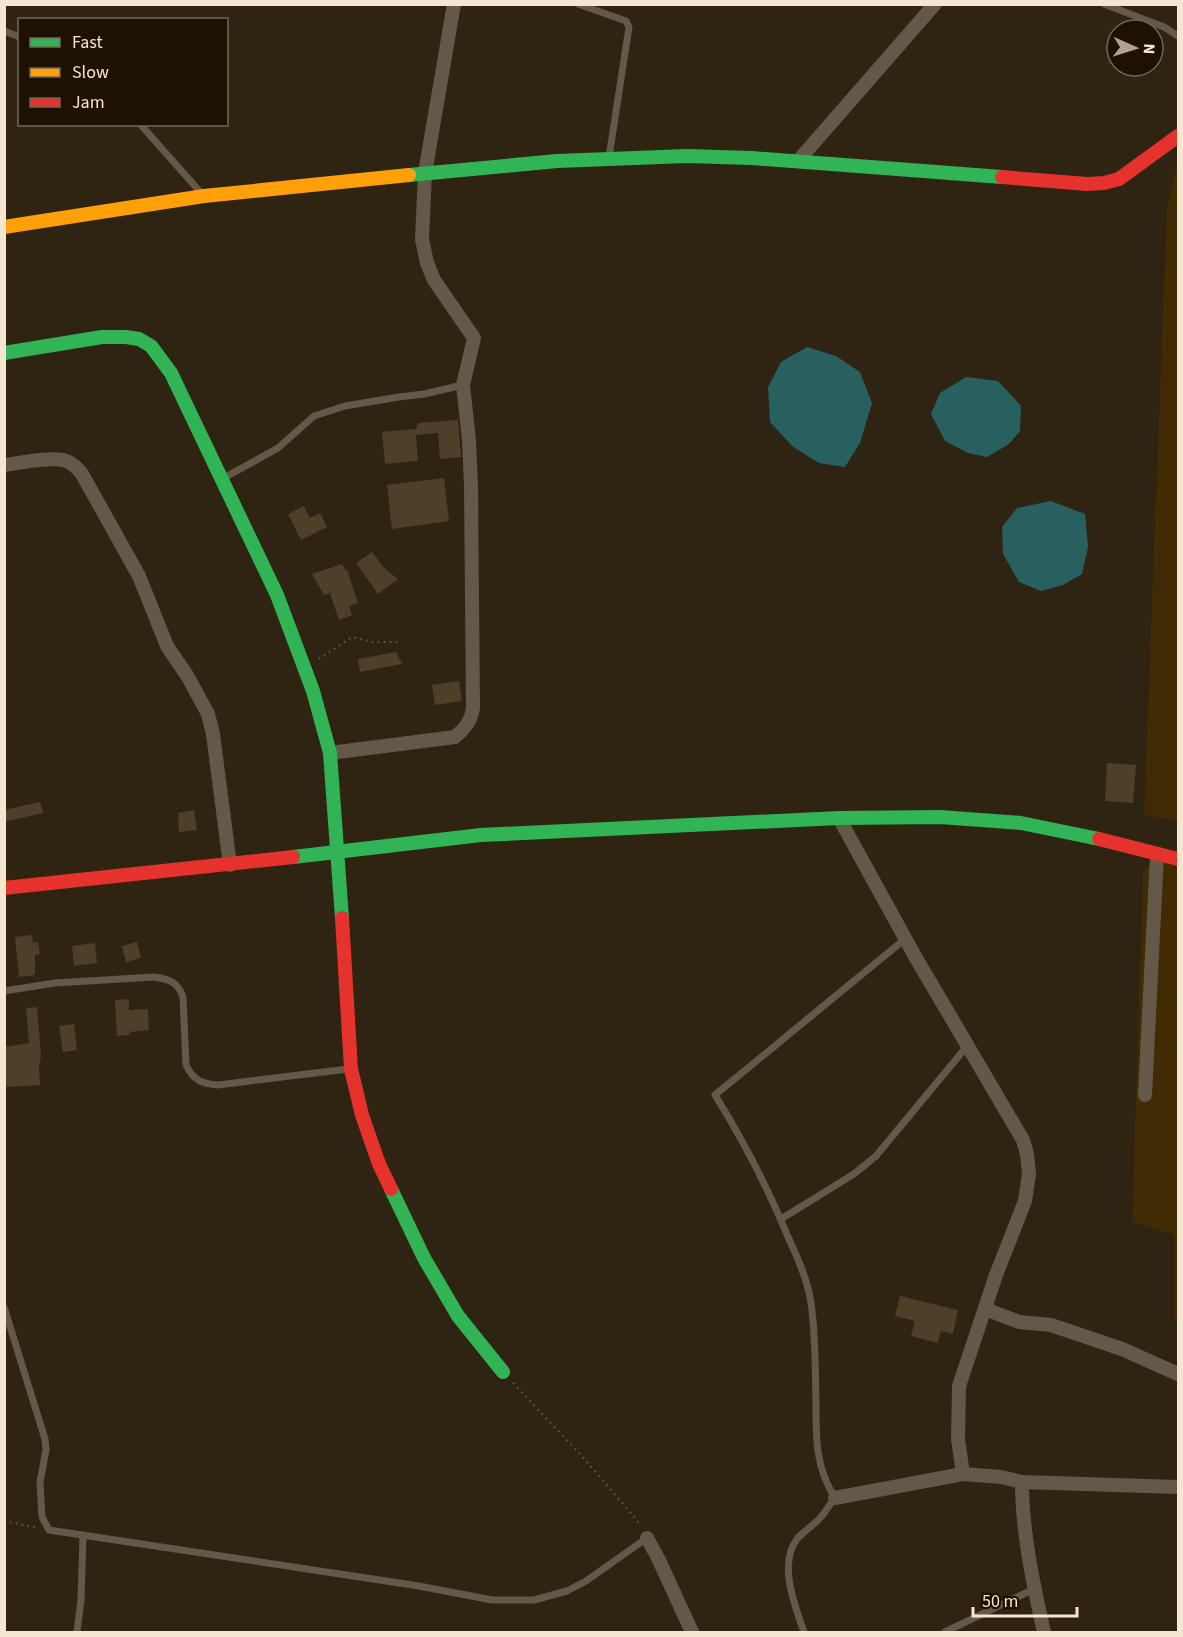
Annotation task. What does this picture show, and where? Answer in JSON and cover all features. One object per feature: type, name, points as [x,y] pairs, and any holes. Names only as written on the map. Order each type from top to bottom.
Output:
[{"type":"street","points":[[330,753],[455,737],[471,720],[471,486],[463,386],[474,338],[434,280],[427,263],[422,239],[425,173],[454,4]]},
{"type":"street","points":[[798,161],[935,4]]},
{"type":"street","points":[[4,227],[204,196],[557,161],[687,156],[798,161],[1087,184],[1104,183],[1119,179],[1179,136]]},
{"type":"street","points":[[4,353],[102,338],[126,337],[139,339],[151,346],[171,373],[277,595],[313,691],[330,753],[351,1069],[362,1115],[379,1164],[424,1258],[458,1316],[503,1372]]},
{"type":"street","points":[[4,465],[64,460],[75,465],[82,474],[139,576],[167,646],[188,677],[208,714],[213,734],[230,864]]},
{"type":"street","points":[[4,888],[481,835],[839,818],[940,817],[994,820],[1100,839],[1179,859]]},
{"type":"street","points":[[839,818],[905,939],[1023,1140],[1027,1154],[1029,1174],[1025,1200],[959,1386],[958,1439],[963,1474]]},
{"type":"street","points":[[1146,1095],[1157,855]]},
{"type":"street","points":[[985,1309],[1019,1322],[1051,1325],[1122,1349],[1179,1374]]},
{"type":"street","points":[[835,1498],[963,1474],[1001,1477],[1022,1482],[1179,1487]]},
{"type":"street","points":[[1022,1482],[1022,1505],[1034,1589],[1044,1632]]},
{"type":"street","points":[[647,1538],[692,1632]]},
{"type":"lane","points":[[578,4],[626,21],[630,27],[609,159]]},
{"type":"lane","points":[[1104,4],[1164,27],[1179,36]]},
{"type":"lane","points":[[142,126],[204,196]]},
{"type":"lane","points":[[221,479],[278,448],[315,416],[345,406],[463,386]]},
{"type":"lane","points":[[804,1632],[789,1576],[790,1551],[798,1538],[821,1516],[835,1498],[827,1486],[816,1442],[815,1359],[810,1298],[803,1270],[781,1219],[740,1136],[715,1095],[905,939]]},
{"type":"lane","points":[[4,991],[55,983],[166,978],[178,986],[183,997],[186,1065],[190,1074],[199,1082],[218,1085],[351,1069]]},
{"type":"lane","points":[[781,1219],[854,1174],[876,1156],[968,1045]]},
{"type":"lane","points":[[4,1307],[45,1439],[46,1450],[40,1482],[42,1517],[49,1530],[418,1586],[492,1600],[534,1600],[567,1591],[586,1581],[647,1538]]},
{"type":"lane","points":[[77,1632],[81,1600],[83,1536]]},
{"type":"lane","points":[[945,1632],[1034,1589]]},
{"type":"path","points":[[314,663],[352,638],[373,642],[402,642]]},
{"type":"path","points":[[503,1372],[637,1520],[647,1538]]},
{"type":"path","points":[[4,1521],[49,1530]]},
{"type":"shaded area","points":[[1178,160],[1178,821],[1144,815],[1167,206]]},
{"type":"shaded area","points":[[1157,854],[1178,859],[1178,1322],[1174,1319],[1174,1235],[1132,1222],[1143,874]]},
{"type":"water","points":[[807,347],[836,356],[860,372],[872,403],[860,443],[845,467],[819,463],[793,447],[770,422],[768,387],[781,362]]},
{"type":"water","points":[[966,377],[998,381],[1021,406],[1020,431],[1009,444],[987,457],[968,453],[945,441],[931,414],[940,393]]},
{"type":"water","points":[[1051,501],[1085,514],[1088,547],[1082,574],[1063,585],[1041,591],[1019,582],[1003,554],[1002,527],[1017,508]]},
{"type":"building","points":[[458,420],[461,457],[440,459],[438,433],[416,435],[418,461],[385,464],[382,432],[416,429],[418,423]]},
{"type":"building","points":[[444,478],[449,521],[392,529],[387,485]]},
{"type":"building","points":[[304,506],[310,518],[320,513],[327,527],[301,540],[288,514]]},
{"type":"building","points":[[372,552],[384,568],[398,579],[378,594],[356,563]]},
{"type":"building","points":[[342,564],[346,571],[347,569],[358,603],[349,606],[352,615],[339,620],[330,593],[324,595],[312,574]]},
{"type":"building","points":[[396,652],[402,664],[360,672],[358,659]]},
{"type":"building","points":[[459,681],[462,701],[435,705],[432,685]]},
{"type":"building","points":[[1107,763],[1136,765],[1133,803],[1105,801]]},
{"type":"building","points":[[40,802],[43,813],[4,822],[4,810]]},
{"type":"building","points":[[194,810],[197,830],[179,832],[178,813]]},
{"type":"building","points":[[32,935],[33,943],[38,942],[40,954],[35,955],[35,975],[19,977],[15,937]]},
{"type":"building","points":[[137,942],[141,958],[126,962],[122,946]]},
{"type":"building","points":[[95,943],[97,963],[74,966],[72,946]]},
{"type":"building","points":[[129,999],[129,1010],[148,1009],[149,1030],[117,1036],[115,1000]]},
{"type":"building","points":[[37,1007],[41,1055],[40,1085],[4,1087],[4,1047],[29,1043],[26,1008]]},
{"type":"building","points":[[74,1024],[77,1050],[63,1052],[59,1026]]},
{"type":"building","points":[[900,1296],[958,1310],[953,1334],[941,1331],[938,1343],[911,1336],[915,1321],[895,1316]]},
{"type":"traffic: fast","points":[[409,175],[557,161],[687,156],[751,158],[1002,177]]},
{"type":"traffic: fast","points":[[4,353],[102,337],[126,337],[139,339],[151,346],[171,373],[277,595],[313,691],[330,753],[342,918]]},
{"type":"traffic: fast","points":[[293,857],[481,835],[839,818],[940,817],[1021,823],[1099,839]]},
{"type":"traffic: fast","points":[[391,1189],[424,1258],[458,1316],[503,1372]]},
{"type":"traffic: slow","points":[[4,227],[204,196],[409,175]]},
{"type":"traffic: jam","points":[[1002,177],[1087,184],[1104,183],[1119,179],[1178,136]]},
{"type":"traffic: jam","points":[[1099,839],[1178,859]]},
{"type":"traffic: jam","points":[[4,888],[293,857]]},
{"type":"traffic: jam","points":[[342,918],[351,1069],[362,1115],[379,1164],[391,1189]]}]
